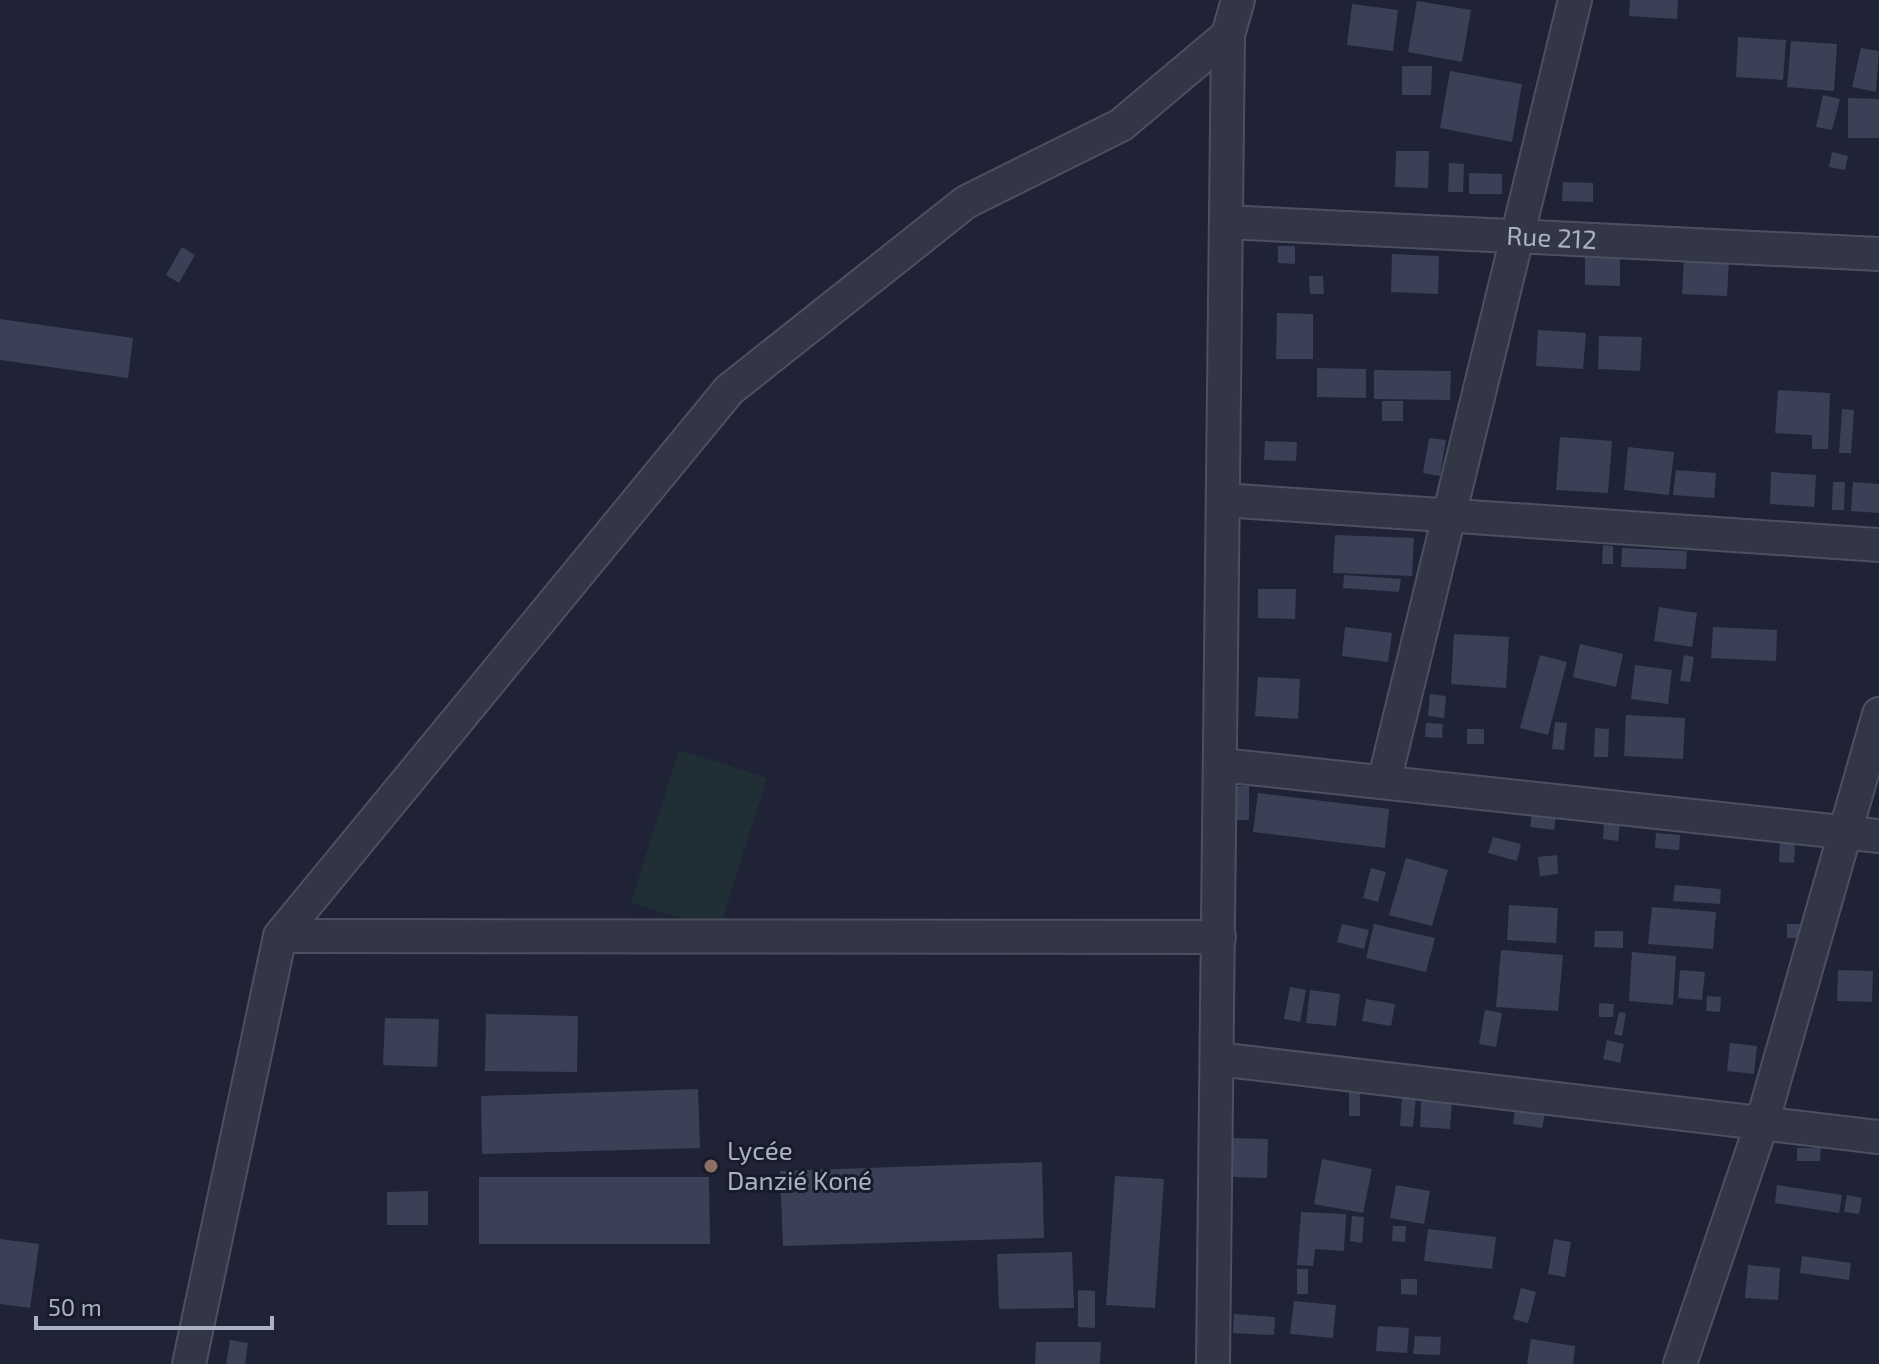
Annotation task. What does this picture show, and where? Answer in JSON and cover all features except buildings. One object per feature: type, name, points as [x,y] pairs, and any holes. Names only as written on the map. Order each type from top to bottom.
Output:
[{"type":"street","points":[[1213,1364],[1228,35],[1238,0]]},
{"type":"street","points":[[1384,782],[1575,0]]},
{"type":"street","points":[[189,1364],[280,936],[729,390],[966,202],[1121,125],[1228,35]]},
{"type":"street","name":"Rue 212","points":[[1226,222],[1879,254]]},
{"type":"street","points":[[1223,500],[1879,545]]},
{"type":"street","points":[[1680,1364],[1762,1123],[1879,714]]},
{"type":"street","points":[[1222,765],[1879,836]]},
{"type":"street","points":[[280,936],[1219,937]]},
{"type":"street","points":[[1217,1059],[1879,1137]]},
{"type":"shaded area","points":[[679,750],[767,778],[719,930],[631,903]]},
{"type":"place","name":"Lycée Danzié Koné","points":[[711,1166]]}]
